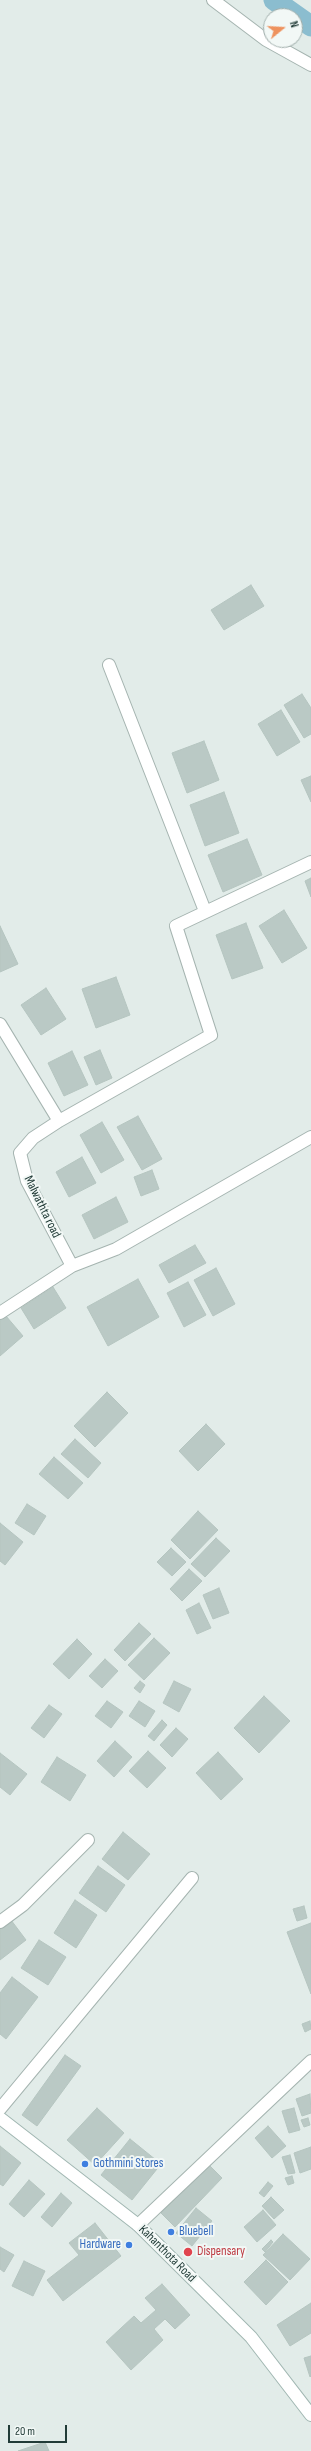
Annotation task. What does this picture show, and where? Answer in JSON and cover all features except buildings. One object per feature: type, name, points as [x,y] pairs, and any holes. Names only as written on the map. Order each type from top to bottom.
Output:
[{"type":"street","points":[[213,0],[266,40],[311,65]]},
{"type":"street","points":[[109,665],[205,911]]},
{"type":"street","points":[[0,1024],[59,1121],[211,1035],[176,926],[311,862]]},
{"type":"street","name":"Malwathta road","points":[[59,1121],[33,1138],[20,1153],[27,1181],[72,1266]]},
{"type":"street","points":[[0,1312],[72,1266],[116,1249],[311,1137]]},
{"type":"street","points":[[0,1922],[23,1905],[88,1840]]},
{"type":"street","points":[[0,2109],[192,1878]]},
{"type":"street","points":[[138,2225],[311,2061]]},
{"type":"street","name":"Kahanthota Road","points":[[0,2118],[138,2225],[251,2337],[311,2415]]},
{"type":"waterway","points":[[274,0],[311,26]]},
{"type":"place","name":"Gothmini Stores","points":[[85,2164]]},
{"type":"place","name":"Bluebell","points":[[171,2232]]},
{"type":"place","name":"Hardware","points":[[129,2245]]},
{"type":"place","name":"Dispensary","points":[[188,2252]]}]
